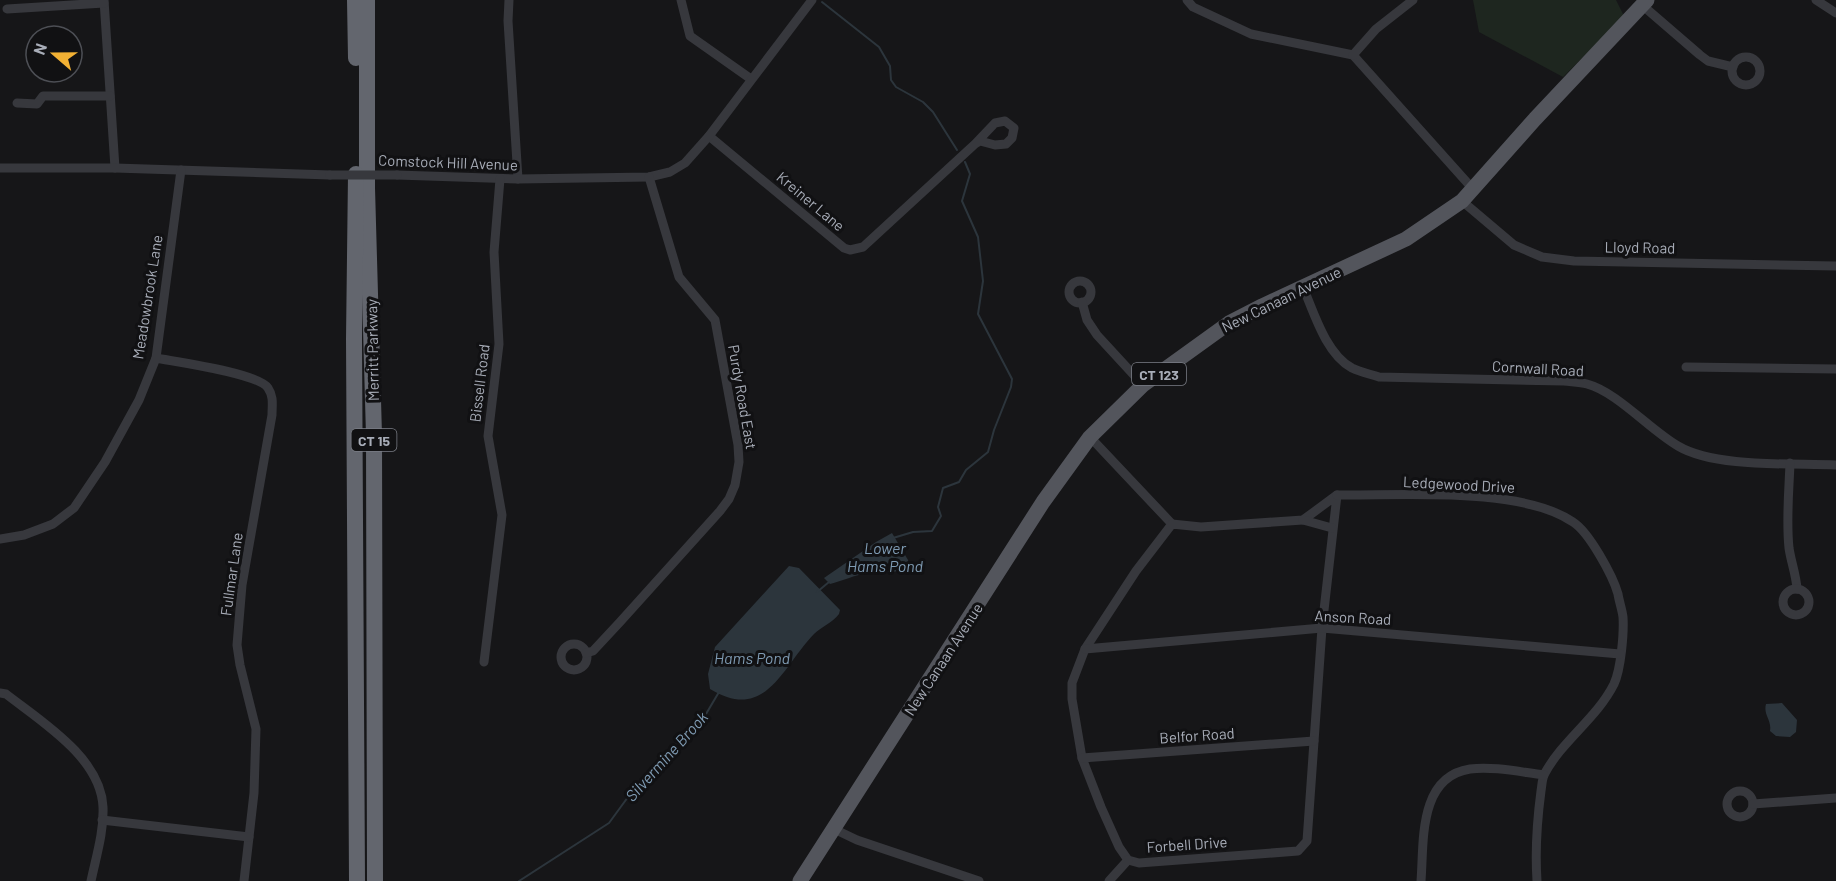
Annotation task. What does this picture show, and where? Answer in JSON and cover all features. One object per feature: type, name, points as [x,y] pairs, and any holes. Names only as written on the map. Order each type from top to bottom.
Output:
[{"type":"highway","name":"Merritt Parkway","points":[[355,0],[357,103],[354,363],[357,881]]},
{"type":"highway","name":"Merritt Parkway","points":[[367,0],[367,188],[374,435],[375,881]]},
{"type":"main road","name":"New Canaan Avenue","points":[[800,881],[1043,502],[1090,437],[1143,385],[1229,324],[1406,239],[1461,201],[1645,3]]},
{"type":"street","points":[[509,0],[508,21],[518,179]]},
{"type":"street","points":[[681,0],[690,36],[751,79]]},
{"type":"street","name":"Comstock Hill Avenue","points":[[0,168],[115,168],[518,179],[649,177],[670,172],[685,163],[812,0]]},
{"type":"street","points":[[1187,0],[1193,7],[1251,34],[1353,55],[1472,188]]},
{"type":"street","points":[[1353,55],[1376,29],[1413,0]]},
{"type":"street","points":[[1816,0],[1836,13]]},
{"type":"street","points":[[7,9],[104,1],[115,168]]},
{"type":"street","points":[[1645,3],[1708,61],[1733,67]]},
{"type":"street","points":[[17,103],[37,104],[43,96],[110,96]]},
{"type":"street","name":"Kreiner Lane","points":[[709,135],[843,248],[850,250],[862,247],[975,144]]},
{"type":"street","name":"Meadowbrook Lane","points":[[0,539],[24,535],[53,524],[74,508],[105,462],[139,400],[156,358],[181,170]]},
{"type":"street","name":"Purdy Road East","points":[[586,653],[593,651],[720,511],[729,499],[738,475],[738,445],[715,320],[679,277],[649,177]]},
{"type":"street","name":"Bissell Road","points":[[484,662],[502,515],[488,436],[499,344],[495,252],[500,178]]},
{"type":"street","name":"Lloyd Road","points":[[1461,201],[1514,245],[1542,257],[1574,261],[1836,266]]},
{"type":"street","name":"Cornwall Road","points":[[1303,287],[1327,342],[1337,358],[1352,368],[1379,377],[1564,381],[1588,384],[1610,396],[1678,446],[1700,455],[1721,460],[1836,465]]},
{"type":"street","points":[[1082,302],[1087,320],[1097,335],[1143,385]]},
{"type":"street","name":"Fullmar Lane","points":[[156,358],[252,377],[267,386],[273,397],[272,416],[242,585],[237,645],[256,729],[254,793],[244,881]]},
{"type":"street","points":[[1686,367],[1836,369]]},
{"type":"street","points":[[1090,437],[1172,524],[1201,527],[1303,520],[1332,528]]},
{"type":"street","points":[[1790,463],[1789,548],[1797,589]]},
{"type":"street","points":[[1303,520],[1337,495]]},
{"type":"street","name":"Forbell Drive","points":[[1172,524],[1136,571],[1085,649],[1072,683],[1072,699],[1082,758],[1119,847],[1128,860],[1139,863],[1298,851],[1307,841],[1322,628],[1337,495]]},
{"type":"street","name":"Ledgewood Drive","points":[[1337,495],[1440,495],[1497,498],[1547,510],[1574,522],[1595,548],[1615,582],[1623,616],[1615,682],[1602,704],[1564,747],[1544,775],[1537,818],[1537,881]]},
{"type":"street","name":"Anson Road","points":[[1085,649],[1322,628],[1620,654]]},
{"type":"street","points":[[0,693],[6,694],[43,722],[84,759],[95,777],[103,805],[91,881]]},
{"type":"street","name":"Belfor Road","points":[[1082,758],[1314,741]]},
{"type":"street","points":[[1421,881],[1429,805],[1434,791],[1443,782],[1452,775],[1469,769],[1544,775]]},
{"type":"street","points":[[1753,804],[1836,798]]},
{"type":"street","points":[[102,820],[249,837]]},
{"type":"street","points":[[834,829],[857,840],[979,881]]},
{"type":"street","points":[[1109,881],[1128,860]]},
{"type":"shaded area","points":[[1473,0],[1616,0],[1624,16],[1563,77],[1479,32]]},
{"type":"water","name":"Lower Hams Pond","points":[[892,533],[909,565],[894,572],[867,573],[830,584],[824,578],[876,542]]},
{"type":"water","name":"Hams Pond","points":[[789,566],[799,568],[840,610],[839,614],[814,634],[782,675],[771,687],[759,695],[745,699],[729,698],[710,689],[708,674],[715,647]]},
{"type":"water","points":[[1782,703],[1797,720],[1796,732],[1790,737],[1776,736],[1770,731],[1766,704]]},
{"type":"waterway","name":"Silvermine Brook","points":[[822,2],[879,47],[890,66],[891,80],[896,87],[923,102],[933,112],[957,150]]},
{"type":"waterway","name":"Silvermine Brook","points":[[893,538],[913,532],[932,531],[941,516],[938,507],[943,488],[959,482],[966,470],[988,452],[1011,387],[1012,379],[978,314],[983,281],[978,237],[962,201],[970,174],[965,162]]},
{"type":"waterway","name":"Silvermine Brook","points":[[817,592],[829,582]]},
{"type":"waterway","name":"Silvermine Brook","points":[[519,881],[609,823],[639,782],[706,714],[719,692]]}]
